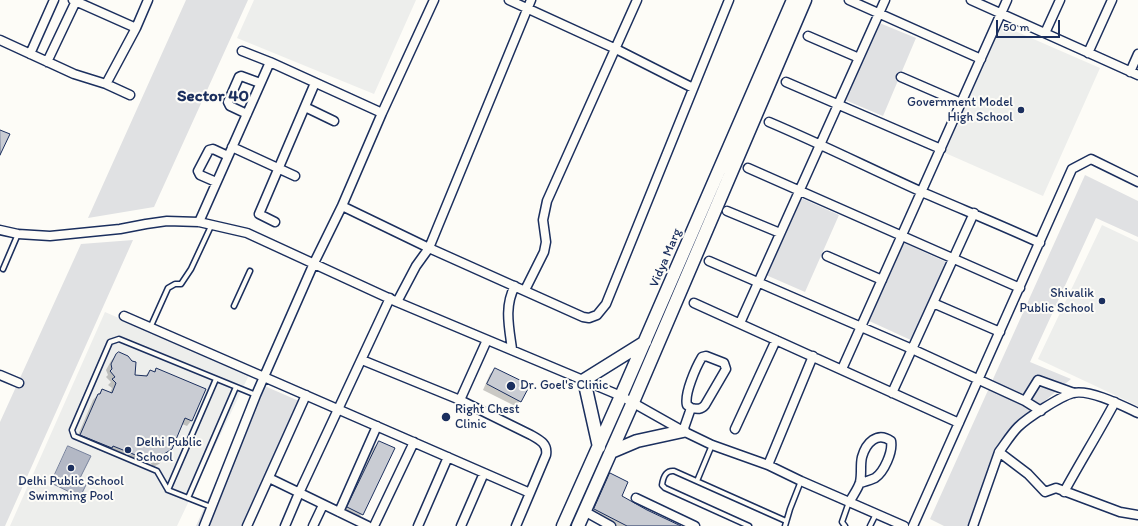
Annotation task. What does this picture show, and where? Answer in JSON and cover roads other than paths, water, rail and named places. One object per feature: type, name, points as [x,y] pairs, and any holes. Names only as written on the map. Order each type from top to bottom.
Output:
[{"type":"main road","name":"Vidya Marg","points":[[563,526],[645,342],[793,0]]},
{"type":"main road","name":"Vidya Marg","points":[[578,526],[633,402],[804,0]]},
{"type":"main road","points":[[598,447],[584,380],[645,342]]},
{"type":"main road","points":[[611,452],[637,441],[683,431]]},
{"type":"street","points":[[30,54],[54,0]]},
{"type":"street","points":[[106,84],[136,28],[148,0]]},
{"type":"street","points":[[204,526],[256,395],[314,263],[342,206],[382,113],[434,0]]},
{"type":"street","points":[[509,0],[530,4],[693,88]]},
{"type":"street","points":[[525,290],[544,252],[546,242],[543,220],[547,202],[637,0]]},
{"type":"street","points":[[342,206],[430,248],[583,317],[593,318],[606,304],[729,0]]},
{"type":"street","points":[[849,0],[981,59]]},
{"type":"street","points":[[740,323],[757,281],[800,190],[885,0]]},
{"type":"street","points":[[971,0],[1134,73],[1138,54]]},
{"type":"street","points":[[842,369],[1007,0]]},
{"type":"street","points":[[1045,33],[1060,0]]},
{"type":"street","points":[[1088,53],[1112,0]]},
{"type":"street","points":[[47,62],[75,1],[136,28]]},
{"type":"street","points":[[285,526],[362,360],[394,300],[416,266],[430,248],[530,4]]},
{"type":"street","points":[[808,36],[859,58]]},
{"type":"street","points":[[0,40],[74,74],[106,84],[130,95]]},
{"type":"street","points":[[242,51],[270,62],[382,113]]},
{"type":"street","points":[[199,222],[270,62]]},
{"type":"street","points":[[247,114],[230,106],[228,102],[239,77],[241,76],[260,84]]},
{"type":"street","points":[[901,77],[961,103]]},
{"type":"street","points":[[786,82],[941,149]]},
{"type":"street","points":[[275,222],[259,214],[315,83]]},
{"type":"street","points":[[305,107],[334,121]]},
{"type":"street","points":[[769,122],[820,144],[922,192],[974,213],[1040,243]]},
{"type":"street","points":[[232,147],[295,176]]},
{"type":"street","points":[[216,182],[200,175],[198,171],[209,150],[211,149],[228,156]]},
{"type":"street","points":[[917,525],[977,380],[1020,288],[1072,169],[1091,159],[1138,182]]},
{"type":"street","points":[[748,168],[1020,288]]},
{"type":"street","points":[[727,211],[780,233]]},
{"type":"street","points":[[892,393],[974,213]]},
{"type":"street","points":[[0,230],[18,234],[50,236],[112,230],[167,221],[199,222],[247,233],[394,300],[621,396],[683,431],[712,445],[768,465],[904,526]]},
{"type":"street","points":[[827,256],[882,280]]},
{"type":"street","points":[[709,261],[912,349],[1025,401],[1041,411]]},
{"type":"street","points":[[512,349],[508,317],[511,293],[515,286]]},
{"type":"street","points":[[694,303],[959,423]]},
{"type":"street","points":[[933,303],[1000,332]]},
{"type":"street","points":[[124,316],[306,394],[530,494]]},
{"type":"street","points":[[460,400],[487,340]]},
{"type":"street","points":[[735,429],[776,340]]},
{"type":"street","points":[[702,356],[706,356],[724,363],[726,369],[705,405],[699,409],[691,408],[687,405],[687,396],[702,356]]},
{"type":"street","points":[[768,465],[812,356]]},
{"type":"street","points":[[362,360],[460,400],[531,435],[545,445],[547,449],[546,455],[516,526]]},
{"type":"street","points":[[0,375],[19,383]]},
{"type":"street","points":[[1025,401],[1038,380],[1074,393],[1094,394],[1138,413]]},
{"type":"street","points":[[973,526],[999,452],[1018,426],[1051,403],[1074,393]]},
{"type":"street","points":[[247,526],[306,394]]},
{"type":"street","points":[[1064,492],[1087,449],[1100,431],[1115,402]]},
{"type":"street","points":[[683,431],[691,408]]},
{"type":"street","points":[[339,512],[377,426]]},
{"type":"street","points":[[850,501],[860,484],[861,464],[865,451],[874,439],[880,436],[885,437],[891,441],[892,447],[881,472],[874,478],[860,484]]},
{"type":"street","points":[[374,526],[414,442]]},
{"type":"street","points":[[999,452],[1028,474],[1045,492],[1056,488],[1120,512],[1138,515]]},
{"type":"street","points":[[418,526],[448,457]]},
{"type":"street","points":[[461,526],[484,473]]},
{"type":"street","points":[[269,478],[368,526]]},
{"type":"street","points":[[636,498],[696,526]]},
{"type":"street","points":[[313,526],[323,504]]},
{"type":"street","points":[[584,511],[611,526]]},
{"type":"lane","points":[[150,328],[168,288],[175,284],[181,284],[191,269],[212,224]]},
{"type":"lane","points":[[3,268],[18,234]]},
{"type":"lane","points":[[234,306],[250,271]]},
{"type":"lane","points":[[211,508],[168,490],[157,471],[74,436],[72,430],[110,342],[119,339],[256,395]]},
{"type":"lane","points":[[168,490],[216,379]]},
{"type":"lane","points":[[188,498],[236,387]]},
{"type":"lane","points":[[697,481],[712,445]]},
{"type":"lane","points":[[750,526],[665,488],[662,486],[665,475],[671,470],[786,524],[801,481]]},
{"type":"lane","points":[[845,526],[842,522],[850,501]]},
{"type":"lane","points":[[870,526],[877,513]]},
{"type":"place","name":"Government Model High School","points":[[1021,110]]},
{"type":"place","name":"Shivalik Public School","points":[[1102,301]]},
{"type":"place","name":"Dr. Goel's Clinic","points":[[511,386]]},
{"type":"place","name":"Right Chest Clinic","points":[[446,417]]},
{"type":"place","name":"Delhi Public School","points":[[128,450]]},
{"type":"place","name":"Delhi Public School Swimming Pool","points":[[71,468]]},
{"type":"district","name":"Sector 40","points":[[213,97]]}]
